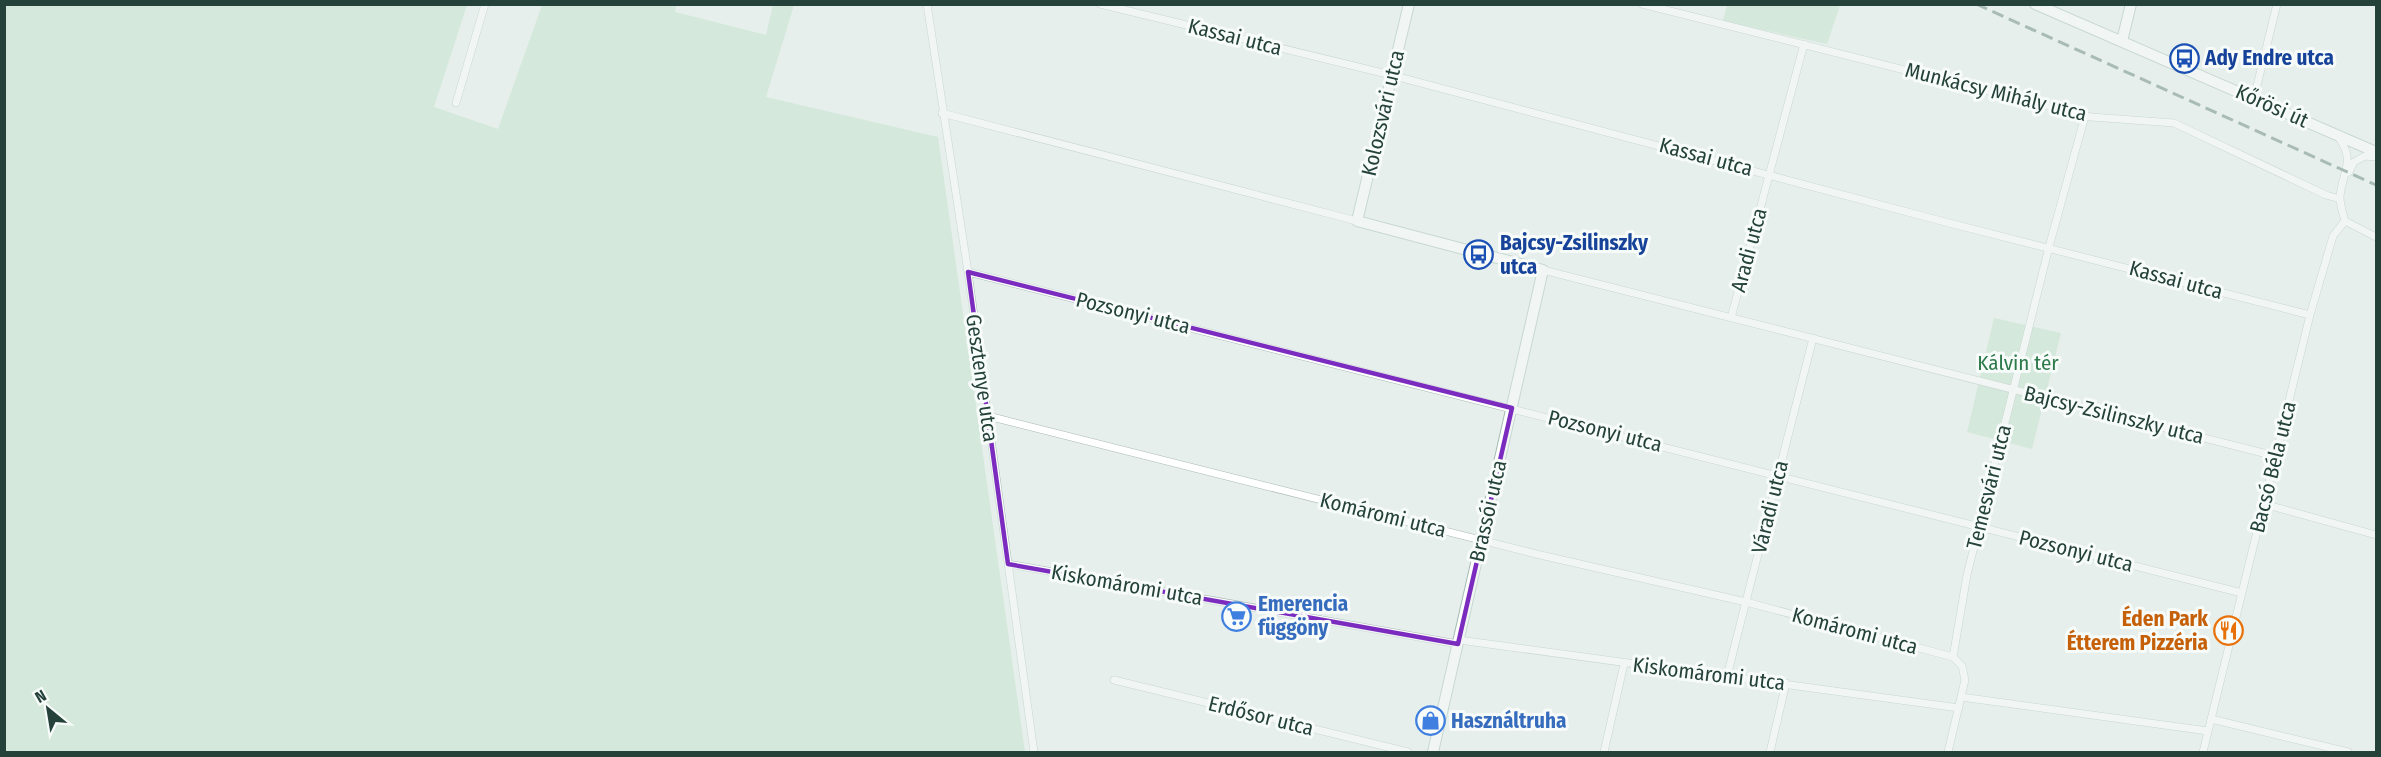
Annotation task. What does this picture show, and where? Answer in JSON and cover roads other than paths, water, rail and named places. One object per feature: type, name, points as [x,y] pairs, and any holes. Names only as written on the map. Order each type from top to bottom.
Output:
[{"type":"street","points":[[456,103],[485,4]]},
{"type":"street","name":"Gesztenye utca","points":[[927,4],[968,272],[1034,753]]},
{"type":"street","name":"Kassai utca","points":[[1100,4],[1391,75],[1949,223],[2310,315]]},
{"type":"street","name":"Kolozsvári utca","points":[[1357,221],[1409,4]]},
{"type":"street","name":"Munkácsy Mihály utca","points":[[1642,4],[2085,116],[2174,123],[2326,195],[2340,199]]},
{"type":"street","name":"Kőrösi út","points":[[2034,4],[2376,152]]},
{"type":"street","points":[[2122,41],[2131,4]]},
{"type":"street","points":[[2254,98],[2277,4]]},
{"type":"street","name":"Aradi utca","points":[[1731,318],[1804,44]]},
{"type":"street","name":"Bajcsy-Zsilinszky utca","points":[[942,113],[1543,270],[2275,456]]},
{"type":"street","name":"Temesvári utca","points":[[1953,657],[1967,575],[2049,247],[2085,116]]},
{"type":"street","points":[[2337,135],[2346,148],[2349,158],[2340,199],[2345,221],[2376,237]]},
{"type":"street","points":[[2343,185],[2354,162],[2364,156],[2376,157]]},
{"type":"street","name":"Bacsó Béla utca","points":[[2203,753],[2310,315],[2332,236],[2345,221]]},
{"type":"street","name":"Brassói utca","points":[[1433,753],[1543,270]]},
{"type":"street","name":"Pozsonyi utca","points":[[968,272],[2242,592]]},
{"type":"street","name":"Váradi utca","points":[[1727,676],[1813,338]]},
{"type":"street","name":"Komáromi utca","points":[[988,416],[1482,540],[1746,602],[1953,657]]},
{"type":"street","points":[[2264,504],[2376,535]]},
{"type":"street","name":"Kiskomáromi utca","points":[[1008,564],[1458,642],[1786,683],[1959,708]]},
{"type":"street","points":[[1948,753],[1965,680],[1962,666],[1953,657]]},
{"type":"street","points":[[1604,753],[1624,664]]},
{"type":"street","name":"Erdősor utca","points":[[1114,680],[1408,753]]},
{"type":"street","points":[[1770,753],[1786,683]]},
{"type":"street","points":[[1961,697],[2208,731]]},
{"type":"street","points":[[2211,719],[2348,753]]},
{"type":"railway","points":[[1976,4],[2376,185]]},
{"type":"place","name":"Ady Endre utca","points":[[2184,58]]},
{"type":"place","name":"Bajcsy-Zsilinszky utca","points":[[1479,255]]},
{"type":"place","name":"Emerencia függöny","points":[[1237,616]]},
{"type":"place","name":"Éden Park Étterem Pizzéria","points":[[2229,631]]},
{"type":"place","name":"Használtruha","points":[[1430,721]]},
{"type":"park label","name":"Kálvin tér","points":[[2018,363]]}]
